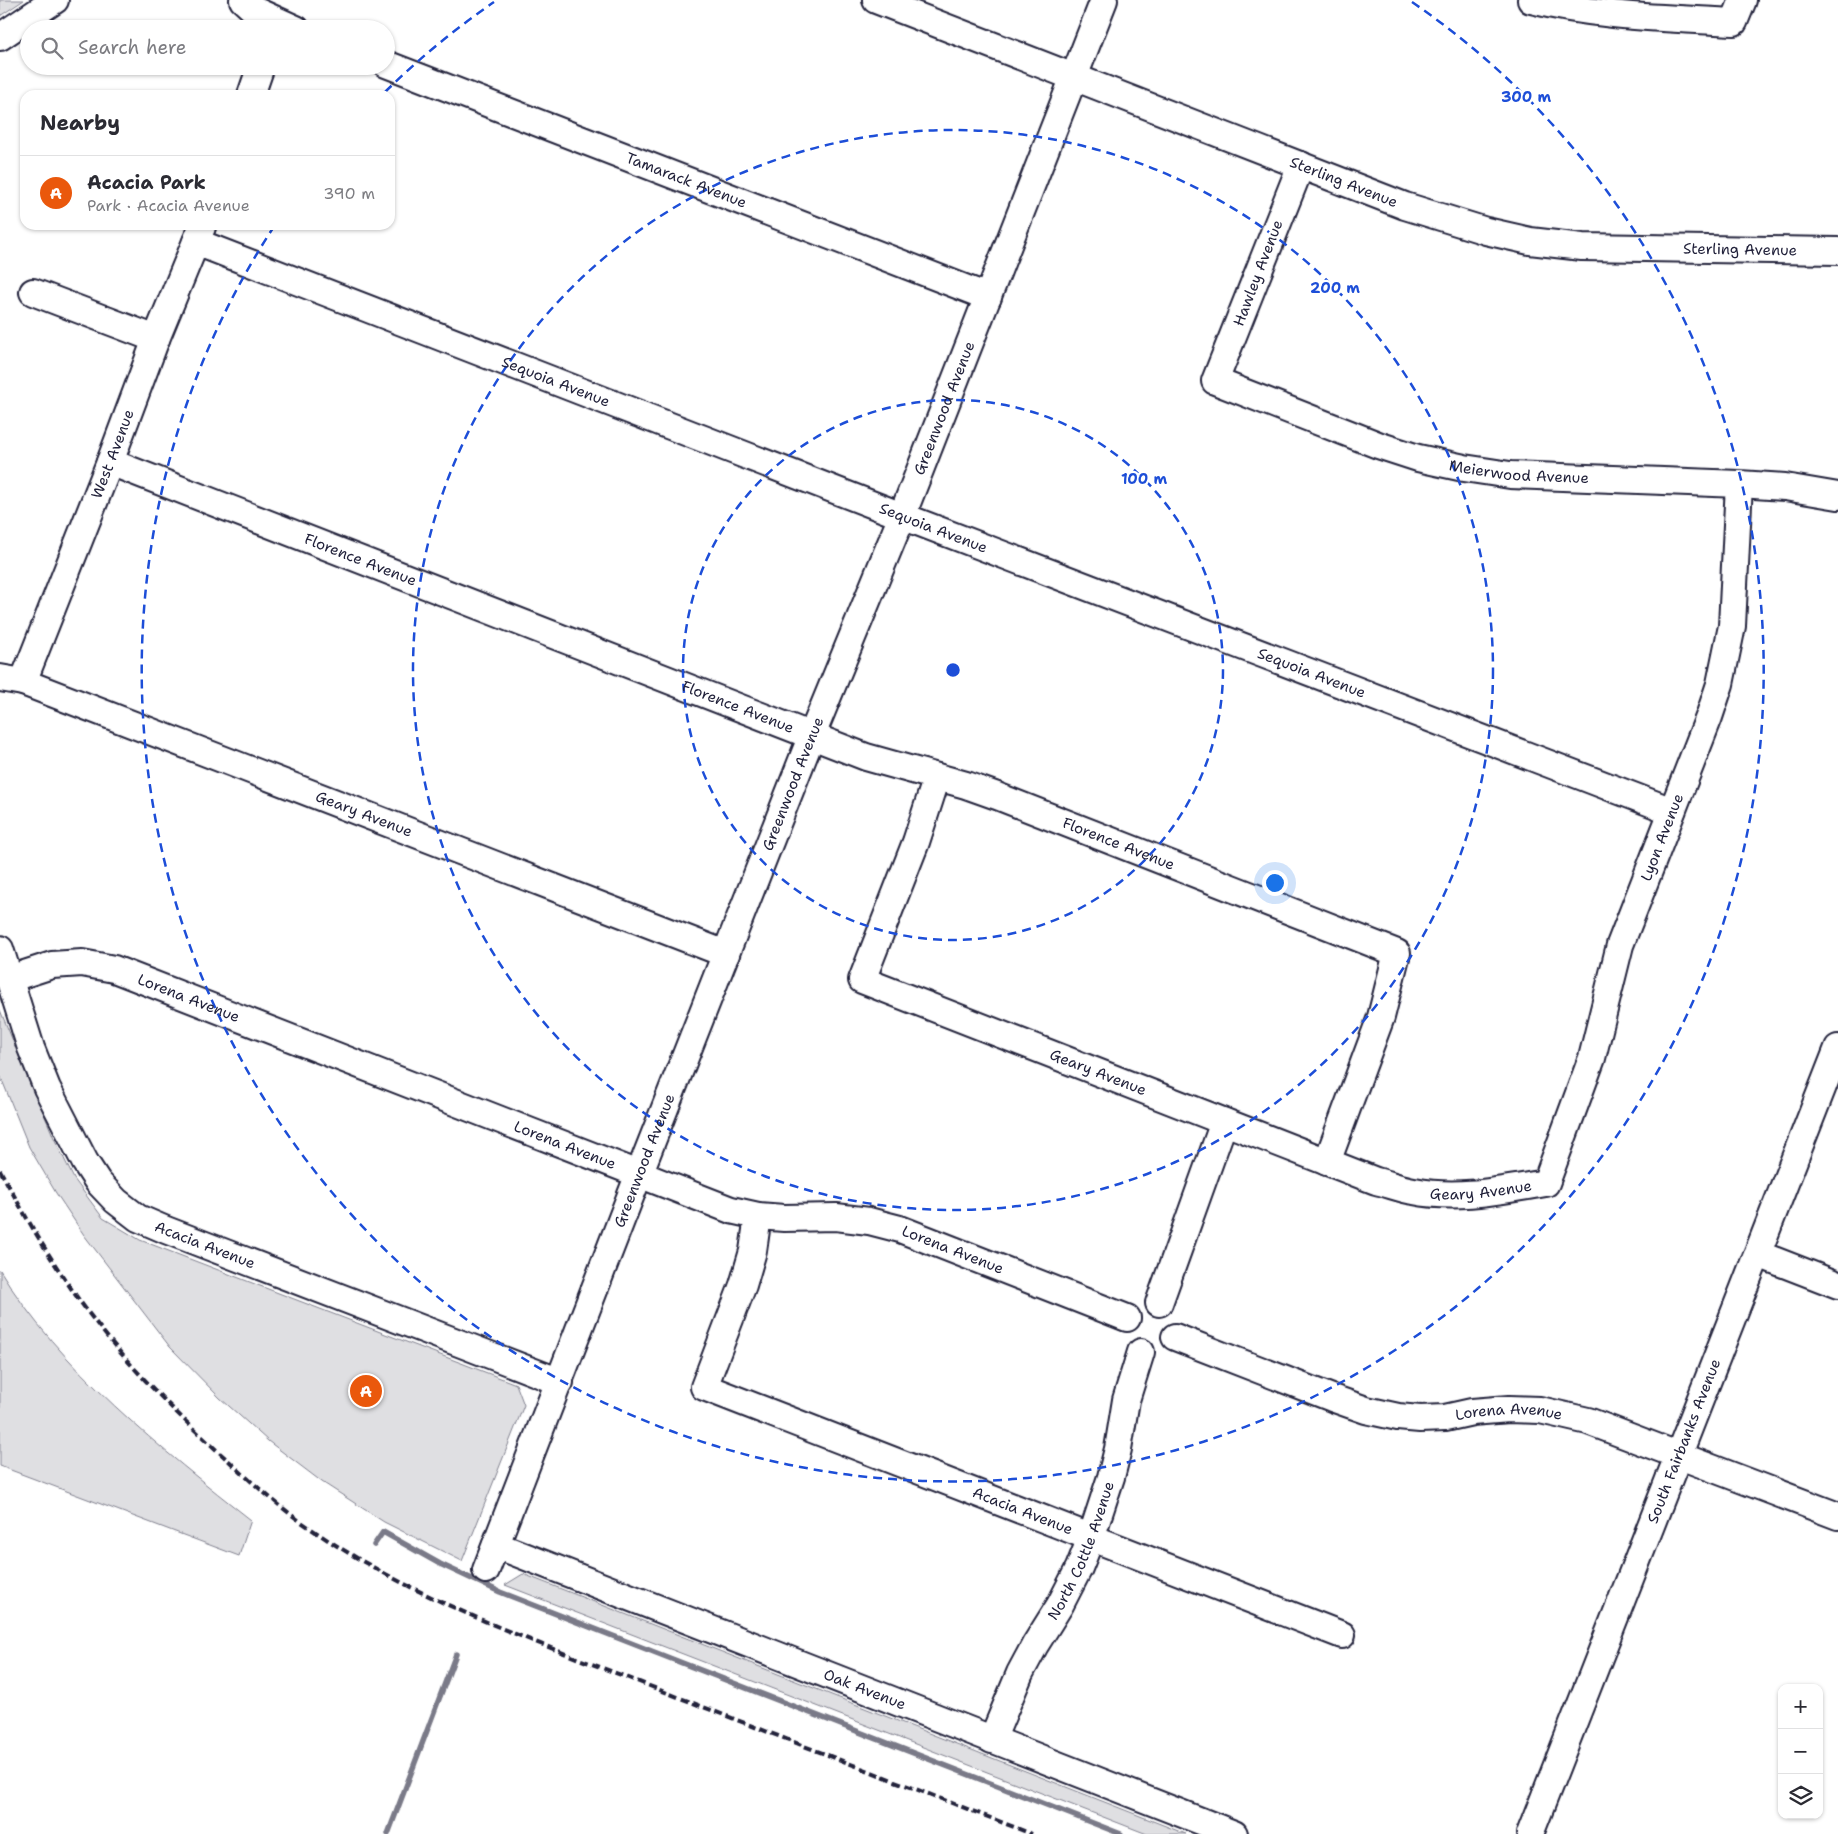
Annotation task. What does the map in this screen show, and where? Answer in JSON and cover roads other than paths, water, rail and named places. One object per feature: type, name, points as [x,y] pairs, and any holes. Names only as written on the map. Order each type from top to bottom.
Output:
[{"type":"street","points":[[25,20],[55,0]]},
{"type":"street","points":[[243,0],[254,10],[272,20]]},
{"type":"street","name":"Sterling Avenue","points":[[876,0],[1405,206],[1443,219],[1530,241],[1582,247],[1838,252]]},
{"type":"street","name":"Greenwood Avenue","points":[[486,1570],[639,1174],[812,735],[902,516],[1104,0]]},
{"type":"street","points":[[1531,0],[1579,11],[1734,22],[1743,0]]},
{"type":"street","points":[[0,37],[20,24]]},
{"type":"street","name":"Tamarack Avenue","points":[[395,67],[988,297]]},
{"type":"street","points":[[252,90],[258,75]]},
{"type":"street","name":"Hawley Avenue","points":[[1216,381],[1301,165]]},
{"type":"street","name":"West Avenue","points":[[12,680],[110,462],[156,339],[199,233]]},
{"type":"street","name":"Sequoia Avenue","points":[[199,233],[902,516],[1672,811]]},
{"type":"street","points":[[33,292],[156,339]]},
{"type":"street","name":"Meierwood Avenue","points":[[1216,381],[1378,445],[1418,458],[1464,468],[1510,475],[1785,487],[1838,496]]},
{"type":"street","name":"Florence Avenue","points":[[110,462],[866,756],[997,796],[1397,952],[1381,1017],[1327,1162]]},
{"type":"street","name":"Lyon Avenue","points":[[1546,1183],[1592,1058],[1620,946],[1720,684],[1732,626],[1739,484]]},
{"type":"street","name":"Geary Avenue","points":[[12,680],[726,954]]},
{"type":"street","name":"Geary Avenue","points":[[937,777],[916,842],[862,980],[1376,1181],[1414,1191],[1443,1194],[1475,1194],[1546,1183]]},
{"type":"street","name":"Acacia Avenue","points":[[0,949],[31,1048],[47,1088],[85,1162],[98,1182],[116,1201],[138,1218],[166,1230],[560,1382]]},
{"type":"street","name":"Lorena Avenue","points":[[9,979],[52,965],[82,963],[114,969],[731,1210],[758,1216],[784,1218],[836,1217],[869,1221],[900,1229],[1127,1318]]},
{"type":"street","name":"South Fairbanks Avenue","points":[[1530,1834],[1838,1048]]},
{"type":"street","points":[[1159,1303],[1224,1122]]},
{"type":"street","name":"Acacia Avenue","points":[[758,1216],[753,1251],[743,1285],[704,1387],[1342,1635]]},
{"type":"street","points":[[1758,1254],[1838,1285]]},
{"type":"street","points":[[1143,1303],[1159,1303],[1166,1307],[1176,1320],[1175,1337],[1166,1349],[1151,1353],[1142,1352],[1130,1343],[1126,1335],[1127,1318],[1136,1306],[1143,1303]]},
{"type":"street","name":"Lorena Avenue","points":[[1175,1337],[1366,1410],[1398,1417],[1420,1420],[1445,1418],[1472,1412],[1509,1408],[1540,1410],[1588,1421],[1838,1516]]},
{"type":"street","name":"North Cottle Avenue","points":[[992,1740],[1020,1673],[1060,1605],[1091,1538],[1112,1477],[1126,1400],[1142,1352]]},
{"type":"street","name":"Oak Avenue","points":[[496,1545],[1234,1834]]},
{"type":"waterway","points":[[374,1545],[383,1532],[440,1564],[500,1592],[1121,1834]]},
{"type":"waterway","points":[[388,1834],[456,1654]]},
{"type":"railway","points":[[0,1170],[32,1228],[59,1270],[85,1309],[123,1356],[164,1400],[245,1476],[293,1516],[334,1544],[376,1569],[419,1591],[509,1631],[1032,1834]]},
{"type":"place","name":"Acacia Park","points":[[366,1391]]}]
